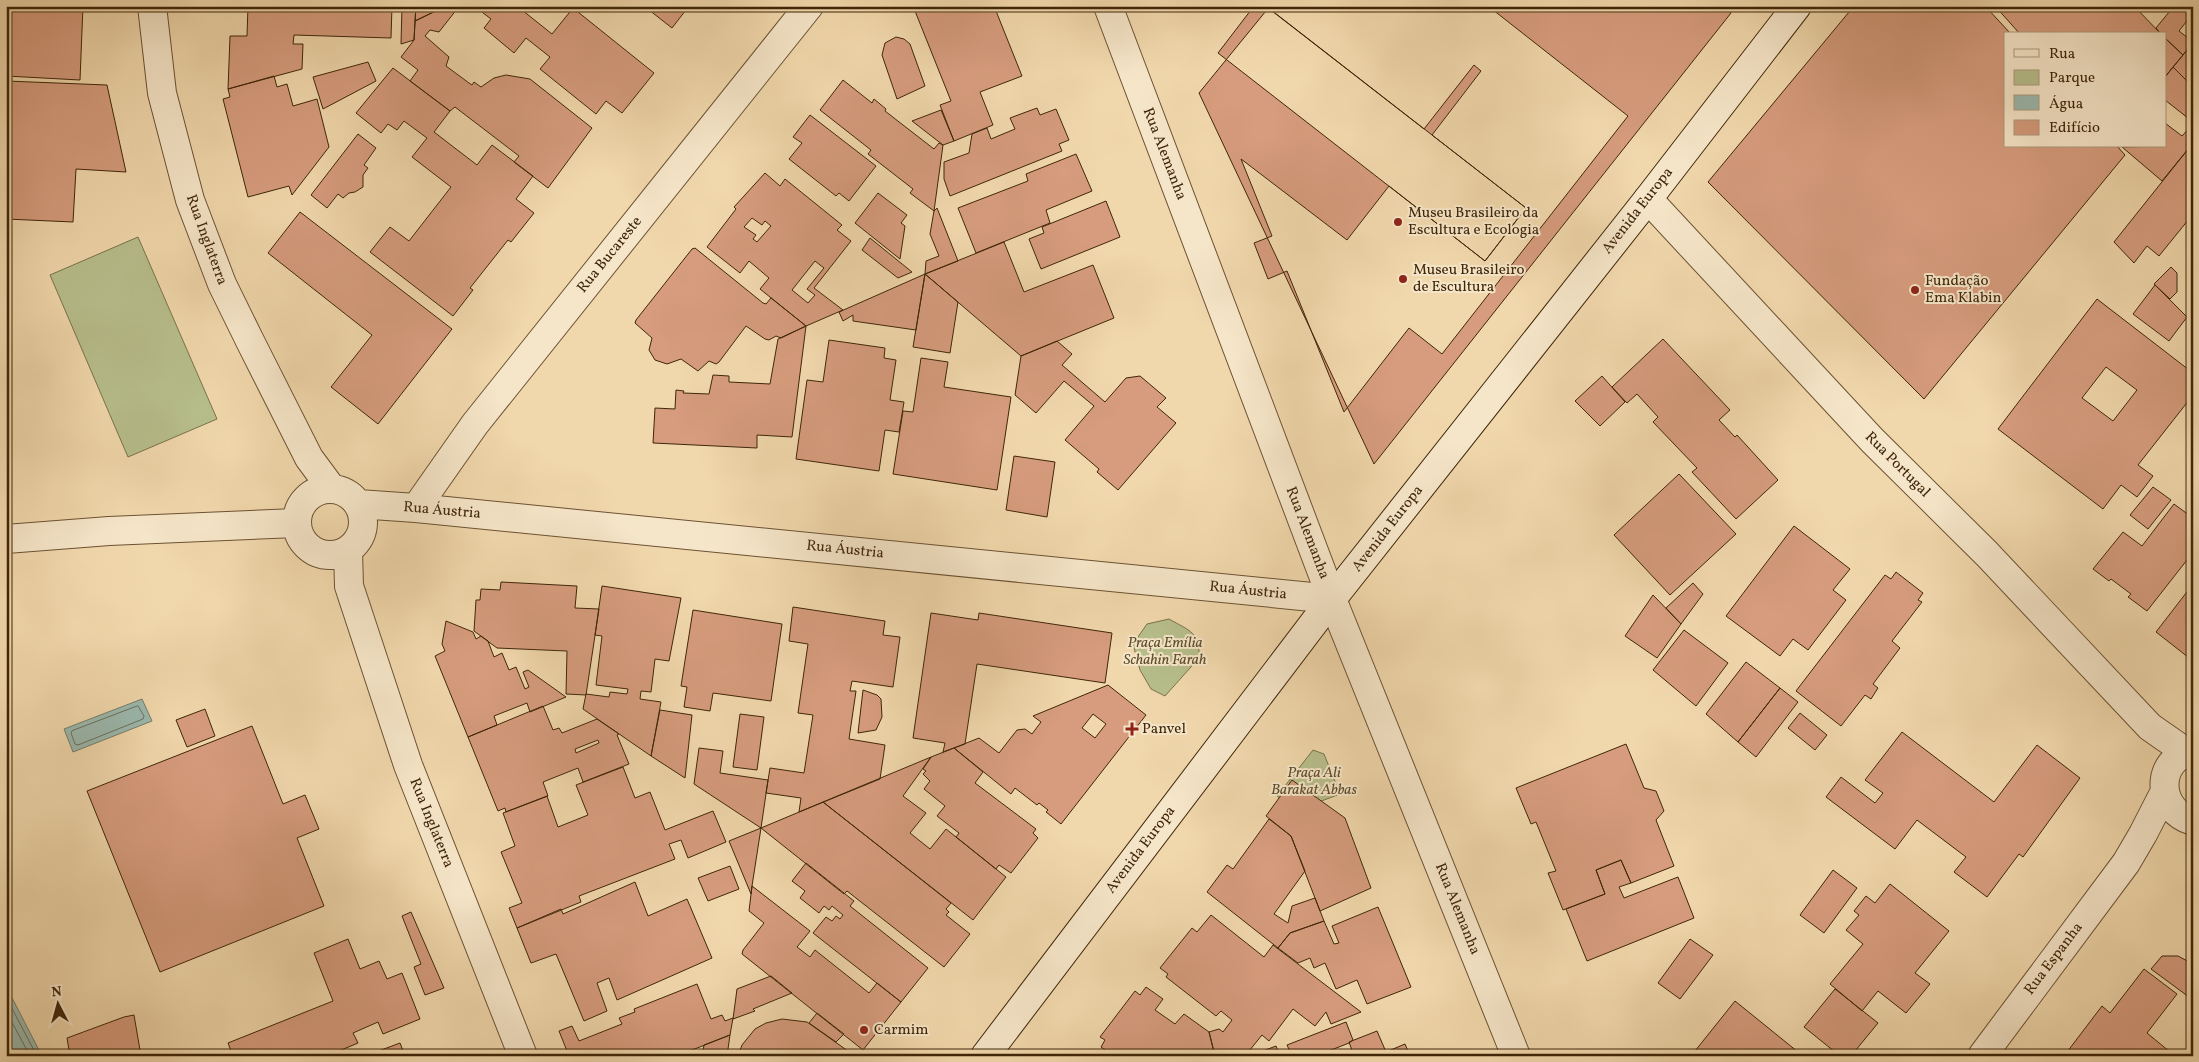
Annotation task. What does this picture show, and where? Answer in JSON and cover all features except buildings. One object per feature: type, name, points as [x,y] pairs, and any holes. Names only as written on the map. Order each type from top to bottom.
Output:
[{"type":"street","name":"Rua Inglaterra","points":[[152,6],[162,93],[190,200],[222,284],[309,458],[323,490]]},
{"type":"street","name":"Rua Bucareste","points":[[416,508],[475,424],[809,6]]},
{"type":"street","name":"Rua Alemanha","points":[[1108,6],[1332,599],[1516,1056]]},
{"type":"street","name":"Avenida Europa","points":[[985,1056],[1332,599],[1648,199],[1797,6]]},
{"type":"street","name":"Rua Portugal","points":[[1648,199],[1872,440],[1987,554],[2150,728],[2178,766],[2169,804],[2189,820]]},
{"type":"street","points":[[323,490],[342,491],[351,496],[358,504],[363,516],[363,529],[358,541],[338,553],[316,552],[306,545],[299,535],[296,524],[301,505],[323,490]]},
{"type":"street","name":"Rua Áustria","points":[[358,504],[416,508],[1332,599]]},
{"type":"street","points":[[6,539],[109,531],[296,524]]},
{"type":"street","name":"Rua Inglaterra","points":[[338,553],[408,765],[523,1056]]},
{"type":"street","name":"Rua Espanha","points":[[1982,1056],[2126,863],[2178,766]]},
{"type":"street","name":"Rua Espanha","points":[[2126,863],[2166,830],[2189,820]]},
{"type":"green space","points":[[138,237],[217,419],[128,457],[50,275]]},
{"type":"green space","name":"Praça Emília Schahin Farah","points":[[1169,619],[1192,633],[1198,643],[1199,658],[1165,696],[1151,689],[1140,670],[1133,644],[1147,624]]},
{"type":"green space","name":"Praça Ali Barakat Abbas","points":[[1313,750],[1324,754],[1340,794],[1295,811],[1277,796]]},
{"type":"water","points":[[142,699],[152,721],[73,752],[64,729]]},
{"type":"water","points":[[7,988],[42,1056],[6,1056]]},
{"type":"place","name":"Museu Brasileiro da Escultura e Ecologia","points":[[1398,222]]},
{"type":"place","name":"Museu Brasileiro de Escultura","points":[[1403,279]]},
{"type":"place","name":"Fundação Ema Klabin","points":[[1915,290]]},
{"type":"place","name":"Panvel","points":[[1132,729]]},
{"type":"place","name":"Carmim","points":[[864,1030]]}]
